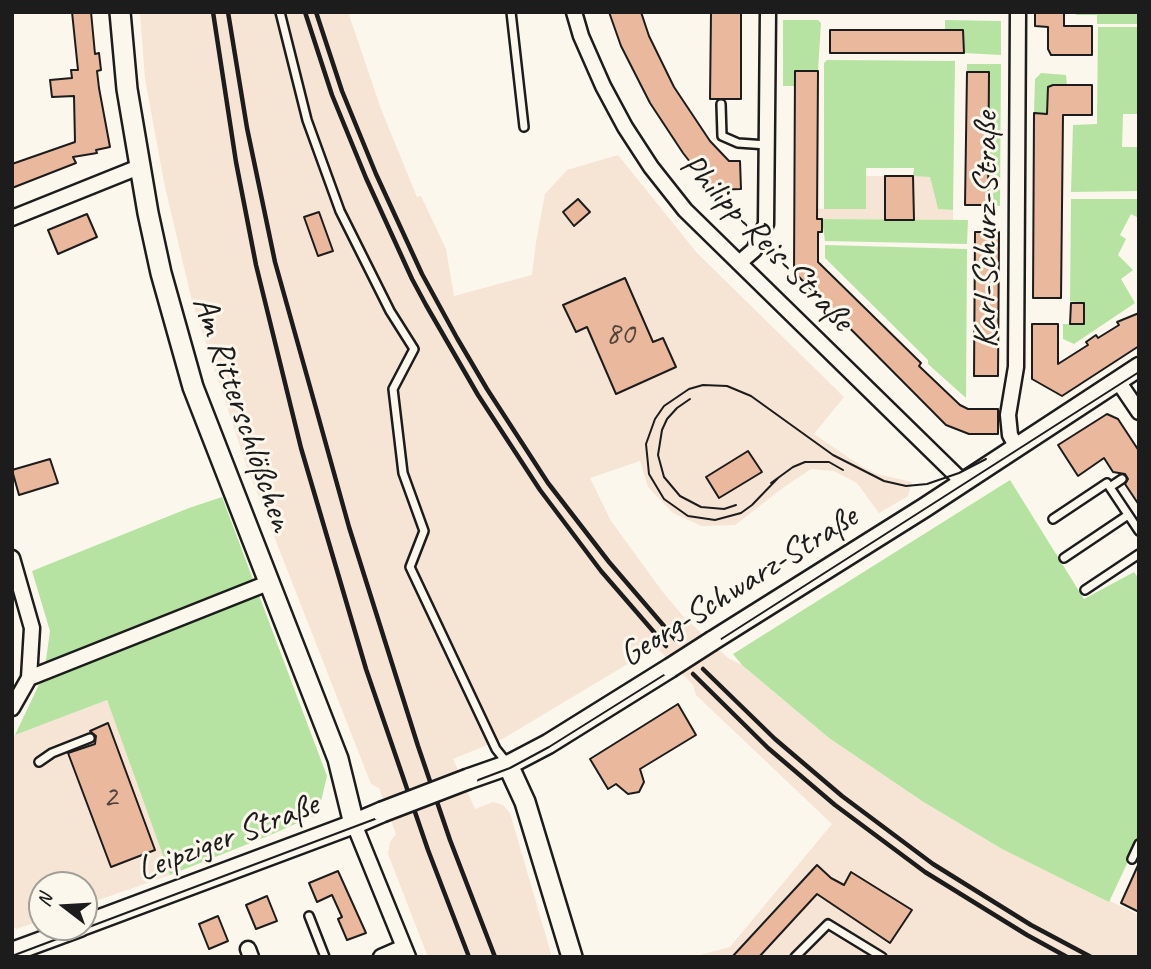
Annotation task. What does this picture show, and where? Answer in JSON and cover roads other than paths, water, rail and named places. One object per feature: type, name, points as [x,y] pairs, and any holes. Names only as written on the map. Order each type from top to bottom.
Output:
[{"type":"main road","name":"Am Ritterschlößchen","points":[[120,12],[127,89],[139,167],[161,273],[193,387],[338,759],[354,824]]},
{"type":"main road","name":"Georg-Schwarz-Straße","points":[[354,824],[508,765]]},
{"type":"main road","points":[[508,765],[525,802],[572,957]]},
{"type":"street","name":"Philipp-Reis-Straße","points":[[574,12],[581,36],[603,86],[651,167],[685,210],[962,482]]},
{"type":"street","points":[[739,263],[754,250],[766,224],[768,12]]},
{"type":"street","name":"Karl-Schurz-Straße","points":[[1016,446],[1010,435],[1008,415],[1016,368],[1018,12]]},
{"type":"street","points":[[12,218],[139,167]]},
{"type":"street","name":"Georg-Schwarz-Straße","points":[[508,765],[548,744],[712,641],[1139,367]]},
{"type":"street","points":[[1118,381],[1139,412]]},
{"type":"street","points":[[12,558],[32,628],[29,678],[12,708]]},
{"type":"street","points":[[29,678],[268,583]]},
{"type":"street","points":[[354,824],[406,952],[381,957]]},
{"type":"street","name":"Leipziger Straße","points":[[98,920],[354,824]]},
{"type":"street","name":"Leipziger Straße","points":[[14,952],[43,941]]},
{"type":"lane","points":[[280,12],[307,120],[340,211],[390,311],[414,349],[393,388],[403,473],[424,531],[410,567],[496,749],[508,765]]},
{"type":"lane","points":[[511,12],[524,127]]},
{"type":"lane","points":[[721,104],[722,136],[738,143],[767,145]]},
{"type":"lane","points":[[1110,487],[1122,479]]},
{"type":"lane","points":[[1053,519],[1107,483],[1139,531]]},
{"type":"lane","points":[[1064,558],[1128,515]]},
{"type":"lane","points":[[1085,590],[1139,554]]},
{"type":"lane","points":[[39,762],[52,753],[90,738]]},
{"type":"lane","points":[[1132,859],[1139,844]]},
{"type":"lane","points":[[309,916],[326,957]]},
{"type":"lane","points":[[795,957],[828,923],[882,957]]},
{"type":"tram line","points":[[12,956],[510,768],[549,747],[715,643],[1139,372]]},
{"type":"tram line","points":[[778,478],[741,513],[715,520],[688,516],[664,499],[649,474],[646,444],[655,419],[664,406],[689,389],[703,385],[727,386],[751,396],[833,455],[884,481],[906,486],[927,484],[959,473],[986,459]]},
{"type":"tram line","points":[[690,399],[667,419],[662,430],[658,455],[664,477],[680,496],[701,507],[724,509],[736,505]]},
{"type":"tram line","points":[[771,483],[805,462],[829,462],[843,470]]},
{"type":"railway","points":[[213,12],[236,162],[256,265],[301,448],[366,669],[428,850],[469,957]]},
{"type":"railway","points":[[228,12],[247,128],[275,262],[349,527],[418,746],[450,840],[495,957]]},
{"type":"railway","points":[[305,12],[332,95],[366,178],[426,305],[478,395],[540,490],[601,571],[666,646]]},
{"type":"railway","points":[[316,12],[342,91],[376,174],[422,274],[457,338],[548,483],[609,562],[676,640]]},
{"type":"railway","points":[[703,669],[775,739],[842,796],[933,864],[1031,925],[1091,957]]},
{"type":"railway","points":[[693,674],[768,748],[835,805],[925,872],[1067,957]]}]
